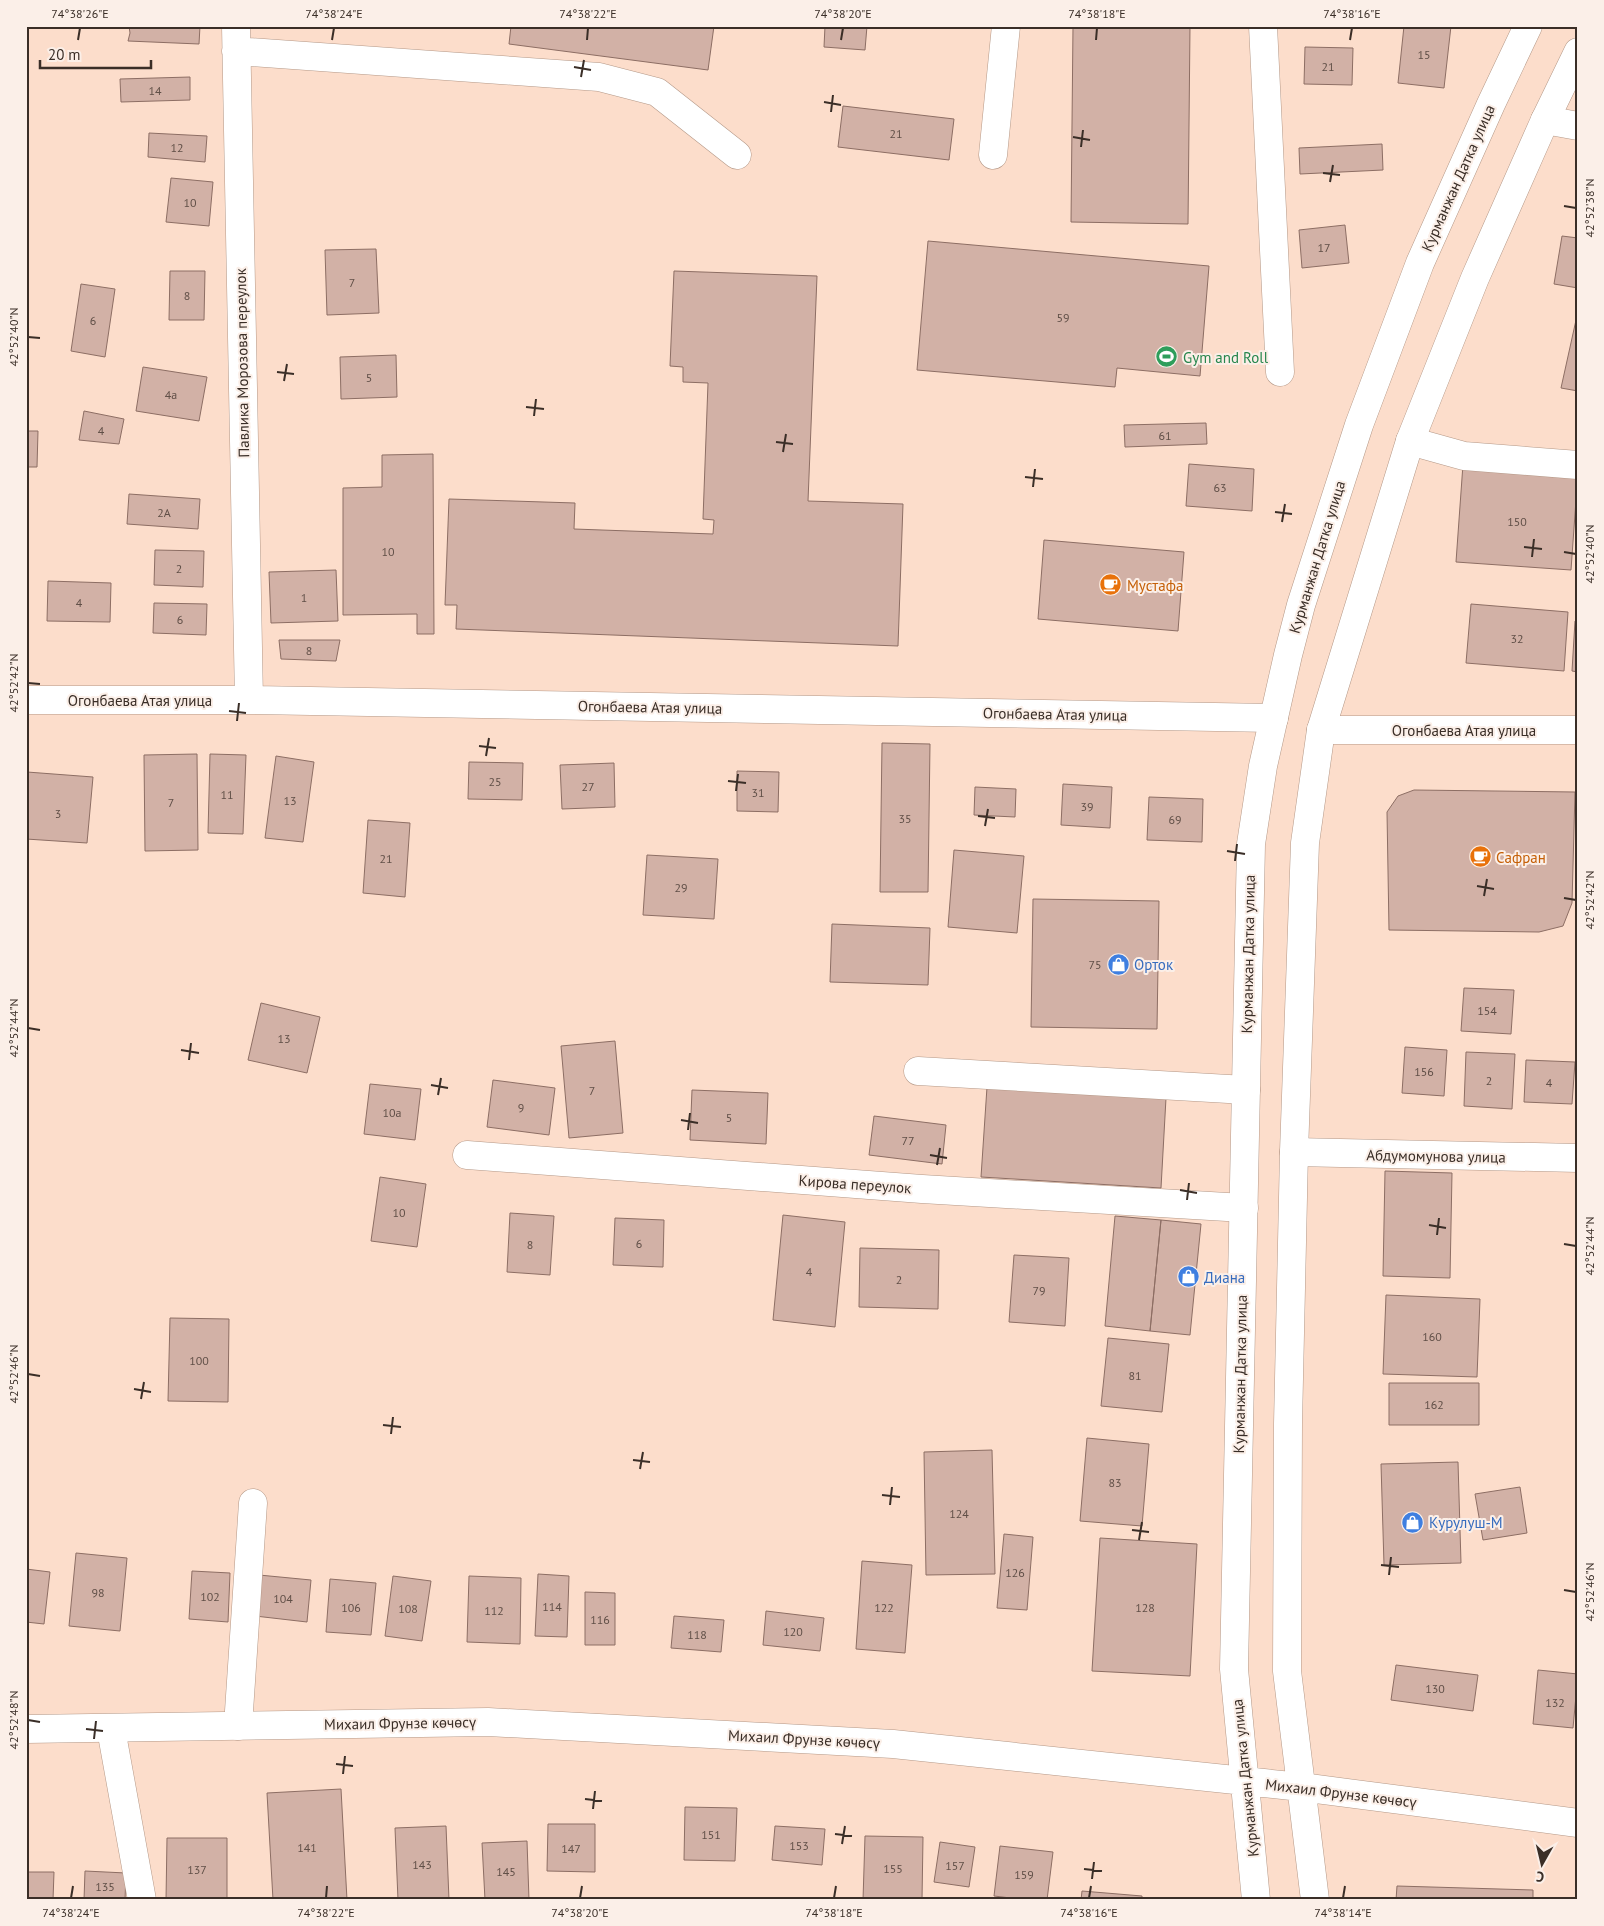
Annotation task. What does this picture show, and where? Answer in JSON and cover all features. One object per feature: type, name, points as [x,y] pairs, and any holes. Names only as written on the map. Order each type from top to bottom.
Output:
[{"type":"main road","points":[[994,155],[1006,26]]},
{"type":"main road","points":[[1263,26],[1280,372]]},
{"type":"main road","name":"Курманжан Датка улица","points":[[1256,1900],[1234,1669],[1251,844],[1260,784],[1301,605],[1359,425],[1420,263],[1528,26]]},
{"type":"main road","points":[[236,39],[599,78],[657,92],[737,155]]},
{"type":"main road","name":"Павлика Морозова переулок","points":[[236,39],[249,700]]},
{"type":"main road","points":[[1315,1900],[1287,1672],[1288,1424],[1294,1152],[1305,843],[1321,730],[1410,441],[1475,278],[1545,120],[1578,52]]},
{"type":"main road","points":[[1545,120],[1578,126]]},
{"type":"main road","points":[[1410,441],[1464,456],[1578,465]]},
{"type":"main road","name":"Огонбаева Атая улица","points":[[26,700],[249,700],[1274,718]]},
{"type":"main road","name":"Огонбаева Атая улица","points":[[1321,730],[1578,730]]},
{"type":"main road","points":[[918,1071],[1246,1090]]},
{"type":"main road","name":"Абдумомунова улица","points":[[1294,1152],[1578,1158]]},
{"type":"main road","name":"Кирова переулок","points":[[467,1155],[922,1189],[1244,1208]]},
{"type":"main road","points":[[238,1726],[254,1503]]},
{"type":"main road","name":"Михаил Фрунзе көчөсү","points":[[26,1729],[497,1722],[893,1744],[1302,1787],[1578,1823]]},
{"type":"main road","points":[[111,1729],[142,1900]]},
{"type":"building","points":[[129,26],[200,26],[199,44],[128,41]]},
{"type":"building","points":[[511,26],[714,26],[708,70],[509,44]]},
{"type":"building","points":[[825,26],[867,26],[865,50],[824,47]]},
{"type":"building","points":[[1073,26],[1190,26],[1188,224],[1071,222]]},
{"type":"building","points":[[1404,26],[1451,26],[1444,88],[1398,83]]},
{"type":"building","points":[[1305,47],[1353,48],[1352,85],[1304,84]]},
{"type":"building","points":[[190,77],[190,100],[121,102],[120,79]]},
{"type":"building","points":[[843,106],[954,119],[949,160],[838,147]]},
{"type":"building","points":[[149,133],[207,136],[205,162],[148,157]]},
{"type":"building","points":[[1382,144],[1383,170],[1300,174],[1299,148]]},
{"type":"building","points":[[171,178],[213,182],[209,226],[166,222]]},
{"type":"building","points":[[1345,225],[1349,263],[1302,268],[1299,230]]},
{"type":"building","points":[[1562,236],[1578,238],[1578,288],[1554,284]]},
{"type":"building","points":[[928,241],[1209,266],[1200,376],[1117,368],[1115,387],[917,370]]},
{"type":"building","points":[[376,249],[379,313],[327,315],[325,250]]},
{"type":"building","points":[[170,271],[205,271],[204,320],[169,320]]},
{"type":"building","points":[[674,271],[817,276],[808,501],[903,504],[898,646],[456,629],[457,605],[445,605],[449,499],[575,503],[574,529],[713,534],[714,520],[703,519],[708,383],[683,382],[683,367],[670,366]]},
{"type":"building","points":[[81,284],[115,289],[105,357],[71,351]]},
{"type":"building","points":[[1578,311],[1578,391],[1561,388]]},
{"type":"building","points":[[396,355],[397,397],[341,399],[340,357]]},
{"type":"building","points":[[143,367],[207,377],[199,421],[136,411]]},
{"type":"building","points":[[84,411],[124,419],[119,444],[79,440]]},
{"type":"building","points":[[1206,423],[1207,444],[1125,447],[1124,425]]},
{"type":"building","points":[[26,431],[38,431],[37,467],[26,467]]},
{"type":"building","points":[[433,454],[434,634],[417,634],[417,614],[343,615],[343,488],[382,487],[382,455]]},
{"type":"building","points":[[1189,464],[1254,469],[1252,511],[1186,506]]},
{"type":"building","points":[[1463,464],[1578,472],[1571,570],[1456,562]]},
{"type":"building","points":[[129,494],[200,499],[198,529],[127,524]]},
{"type":"building","name":"Мустафа","points":[[1044,540],[1184,552],[1178,631],[1038,619]]},
{"type":"building","points":[[155,550],[204,551],[203,587],[154,585]]},
{"type":"building","points":[[336,570],[338,621],[271,623],[269,572]]},
{"type":"building","points":[[48,581],[111,583],[110,622],[47,621]]},
{"type":"building","points":[[154,603],[207,604],[206,635],[153,633]]},
{"type":"building","points":[[1471,604],[1568,612],[1564,671],[1466,663]]},
{"type":"building","points":[[1575,621],[1578,622],[1578,672],[1572,671]]},
{"type":"building","points":[[279,640],[340,640],[336,661],[281,659]]},
{"type":"building","points":[[882,743],[930,744],[928,892],[880,892]]},
{"type":"building","points":[[197,754],[198,850],[145,851],[144,755]]},
{"type":"building","points":[[210,754],[246,755],[243,834],[208,833]]},
{"type":"building","points":[[276,756],[314,762],[303,842],[265,838]]},
{"type":"building","points":[[469,762],[523,763],[522,800],[468,799]]},
{"type":"building","points":[[614,763],[615,807],[562,809],[560,765]]},
{"type":"building","points":[[737,771],[779,772],[778,812],[737,811]]},
{"type":"building","points":[[27,772],[93,777],[87,843],[26,839]]},
{"type":"building","points":[[1063,784],[1112,787],[1110,828],[1061,825]]},
{"type":"building","points":[[975,787],[1016,789],[1015,817],[974,815]]},
{"type":"building","name":"Сафран","points":[[1414,790],[1575,792],[1572,903],[1563,926],[1539,932],[1389,930],[1387,812],[1398,796]]},
{"type":"building","points":[[1149,797],[1203,799],[1202,842],[1147,840]]},
{"type":"building","points":[[368,820],[410,823],[405,897],[363,893]]},
{"type":"building","points":[[954,850],[1024,856],[1017,933],[948,927]]},
{"type":"building","points":[[647,855],[718,859],[714,919],[643,915]]},
{"type":"building","points":[[1033,899],[1159,901],[1157,1029],[1031,1027]]},
{"type":"building","points":[[832,924],[930,928],[928,985],[830,982]]},
{"type":"building","points":[[1464,988],[1514,990],[1511,1034],[1461,1031]]},
{"type":"building","points":[[261,1003],[320,1017],[307,1073],[248,1060]]},
{"type":"building","points":[[615,1041],[623,1133],[569,1138],[561,1046]]},
{"type":"building","points":[[1405,1047],[1447,1050],[1444,1096],[1402,1093]]},
{"type":"building","points":[[1466,1052],[1515,1054],[1512,1109],[1464,1106]]},
{"type":"building","points":[[1526,1060],[1575,1062],[1572,1104],[1524,1102]]},
{"type":"building","points":[[493,1080],[555,1088],[549,1135],[487,1127]]},
{"type":"building","points":[[370,1084],[421,1089],[415,1140],[364,1134]]},
{"type":"building","points":[[987,1087],[1166,1098],[1161,1188],[981,1177]]},
{"type":"building","points":[[692,1090],[768,1093],[766,1144],[690,1140]]},
{"type":"building","points":[[874,1116],[946,1125],[942,1164],[869,1155]]},
{"type":"building","points":[[1385,1171],[1452,1173],[1450,1278],[1383,1276]]},
{"type":"building","points":[[380,1177],[426,1184],[417,1247],[371,1241]]},
{"type":"building","points":[[510,1213],[554,1216],[550,1275],[507,1272]]},
{"type":"building","points":[[783,1215],[845,1222],[835,1327],[773,1320]]},
{"type":"building","points":[[1115,1216],[1161,1220],[1150,1331],[1105,1326]]},
{"type":"building","points":[[615,1218],[664,1220],[663,1267],[613,1265]]},
{"type":"building","points":[[1161,1220],[1201,1224],[1190,1335],[1150,1331]]},
{"type":"building","points":[[860,1248],[939,1250],[938,1309],[859,1307]]},
{"type":"building","points":[[1014,1255],[1069,1258],[1065,1326],[1009,1322]]},
{"type":"building","points":[[1386,1295],[1480,1299],[1477,1377],[1383,1374]]},
{"type":"building","points":[[170,1318],[229,1319],[228,1402],[168,1401]]},
{"type":"building","points":[[1108,1338],[1169,1344],[1162,1412],[1101,1406]]},
{"type":"building","points":[[1389,1383],[1479,1383],[1479,1425],[1389,1425]]},
{"type":"building","points":[[1087,1438],[1149,1444],[1142,1526],[1080,1521]]},
{"type":"building","points":[[992,1450],[995,1574],[926,1575],[924,1452]]},
{"type":"building","points":[[1458,1462],[1461,1563],[1384,1565],[1381,1464]]},
{"type":"building","points":[[1520,1487],[1527,1533],[1483,1540],[1475,1494]]},
{"type":"building","points":[[1004,1534],[1033,1537],[1027,1610],[997,1608]]},
{"type":"building","points":[[1100,1538],[1197,1544],[1190,1676],[1092,1671]]},
{"type":"building","points":[[76,1553],[127,1558],[120,1631],[69,1626]]},
{"type":"building","points":[[862,1561],[912,1565],[905,1653],[856,1649]]},
{"type":"building","points":[[26,1569],[50,1572],[44,1624],[26,1622]]},
{"type":"building","points":[[192,1571],[230,1573],[228,1622],[189,1619]]},
{"type":"building","points":[[538,1574],[569,1576],[567,1637],[535,1636]]},
{"type":"building","points":[[259,1575],[311,1580],[307,1622],[255,1616]]},
{"type":"building","points":[[393,1576],[431,1581],[422,1641],[385,1636]]},
{"type":"building","points":[[469,1576],[521,1578],[520,1644],[467,1642]]},
{"type":"building","points":[[330,1579],[376,1583],[371,1635],[326,1632]]},
{"type":"building","points":[[585,1592],[615,1593],[615,1645],[585,1645]]},
{"type":"building","points":[[766,1611],[824,1618],[820,1651],[763,1645]]},
{"type":"building","points":[[674,1616],[724,1620],[721,1652],[671,1648]]},
{"type":"building","points":[[1396,1665],[1478,1675],[1473,1711],[1391,1700]]},
{"type":"building","points":[[1538,1670],[1578,1674],[1573,1728],[1533,1724]]},
{"type":"building","points":[[341,1789],[347,1900],[273,1900],[267,1793]]},
{"type":"building","points":[[685,1807],[737,1808],[735,1861],[684,1860]]},
{"type":"building","points":[[548,1824],[595,1824],[595,1872],[547,1871]]},
{"type":"building","points":[[446,1826],[449,1900],[398,1900],[395,1828]]},
{"type":"building","points":[[775,1826],[825,1829],[822,1865],[772,1860]]},
{"type":"building","points":[[865,1836],[923,1837],[922,1900],[863,1900]]},
{"type":"building","points":[[167,1838],[227,1838],[227,1900],[166,1900]]},
{"type":"building","points":[[527,1841],[529,1900],[485,1900],[482,1843]]},
{"type":"building","points":[[940,1842],[975,1847],[969,1887],[934,1882]]},
{"type":"building","points":[[1000,1846],[1053,1852],[1047,1900],[1027,1900],[994,1896]]},
{"type":"building","points":[[85,1871],[126,1873],[125,1900],[84,1900]]},
{"type":"building","points":[[26,1872],[54,1872],[53,1900],[26,1900]]},
{"type":"building","points":[[1397,1886],[1533,1890],[1533,1900],[1396,1900]]},
{"type":"building","points":[[1082,1891],[1142,1896],[1142,1900],[1081,1900]]},
{"type":"place","name":"Gym and Roll","points":[[1167,357]]},
{"type":"place","name":"Мустафа","points":[[1111,585]]},
{"type":"place","name":"Сафран","points":[[1480,857]]},
{"type":"place","name":"Орток","points":[[1118,964]]},
{"type":"place","name":"Диана","points":[[1188,1277]]},
{"type":"place","name":"Курулуш-М","points":[[1413,1522]]}]
